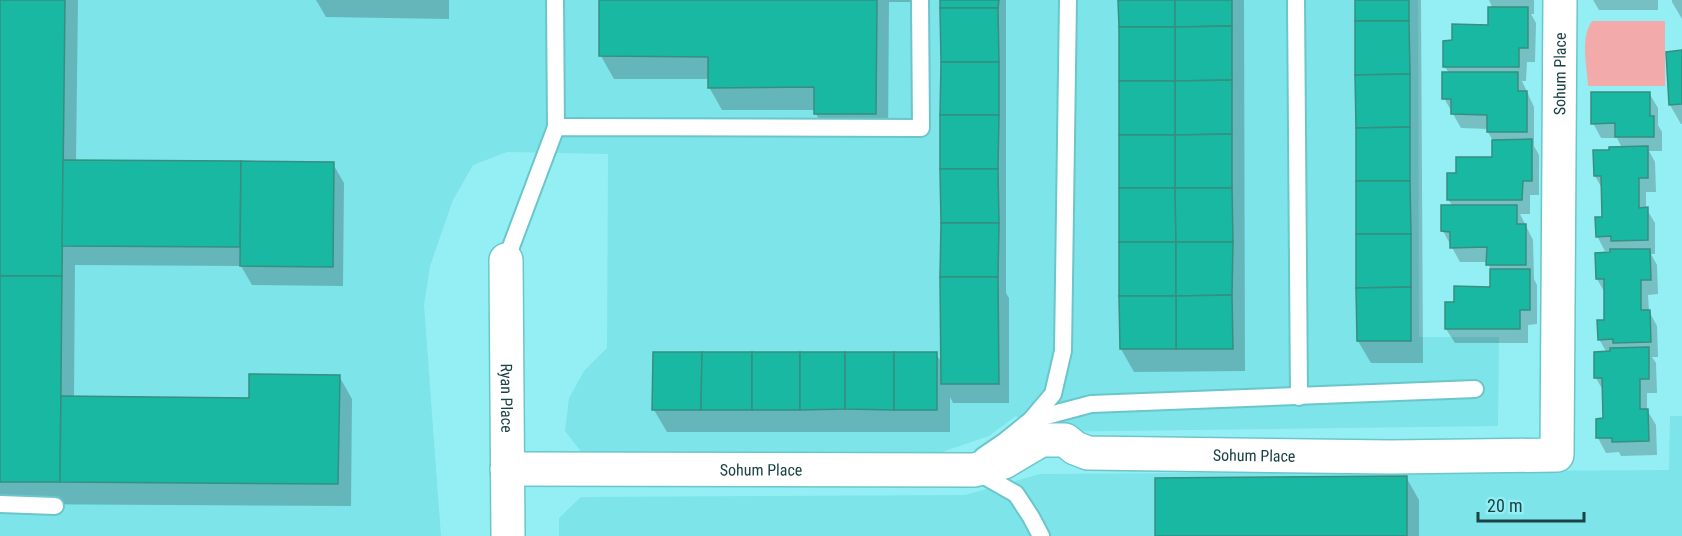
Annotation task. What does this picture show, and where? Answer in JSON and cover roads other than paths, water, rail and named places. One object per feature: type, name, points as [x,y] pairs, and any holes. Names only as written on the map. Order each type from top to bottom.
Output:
[{"type":"street","name":"Sohum Place","points":[[507,470],[974,470],[1004,462],[1041,440],[1065,440],[1075,448],[1088,453],[1390,457],[1557,455],[1560,0]]},
{"type":"street","name":"Ryan Place","points":[[506,260],[508,536]]},
{"type":"lane","points":[[506,260],[556,127],[555,0]]},
{"type":"lane","points":[[556,127],[921,128],[920,0]]},
{"type":"lane","points":[[1041,536],[1016,494],[974,470],[983,456],[1031,420],[1053,394],[1063,351],[1068,0]]},
{"type":"lane","points":[[1296,0],[1299,397]]},
{"type":"lane","points":[[1031,420],[1091,404],[1475,389]]},
{"type":"lane","points":[[0,504],[55,506]]}]
